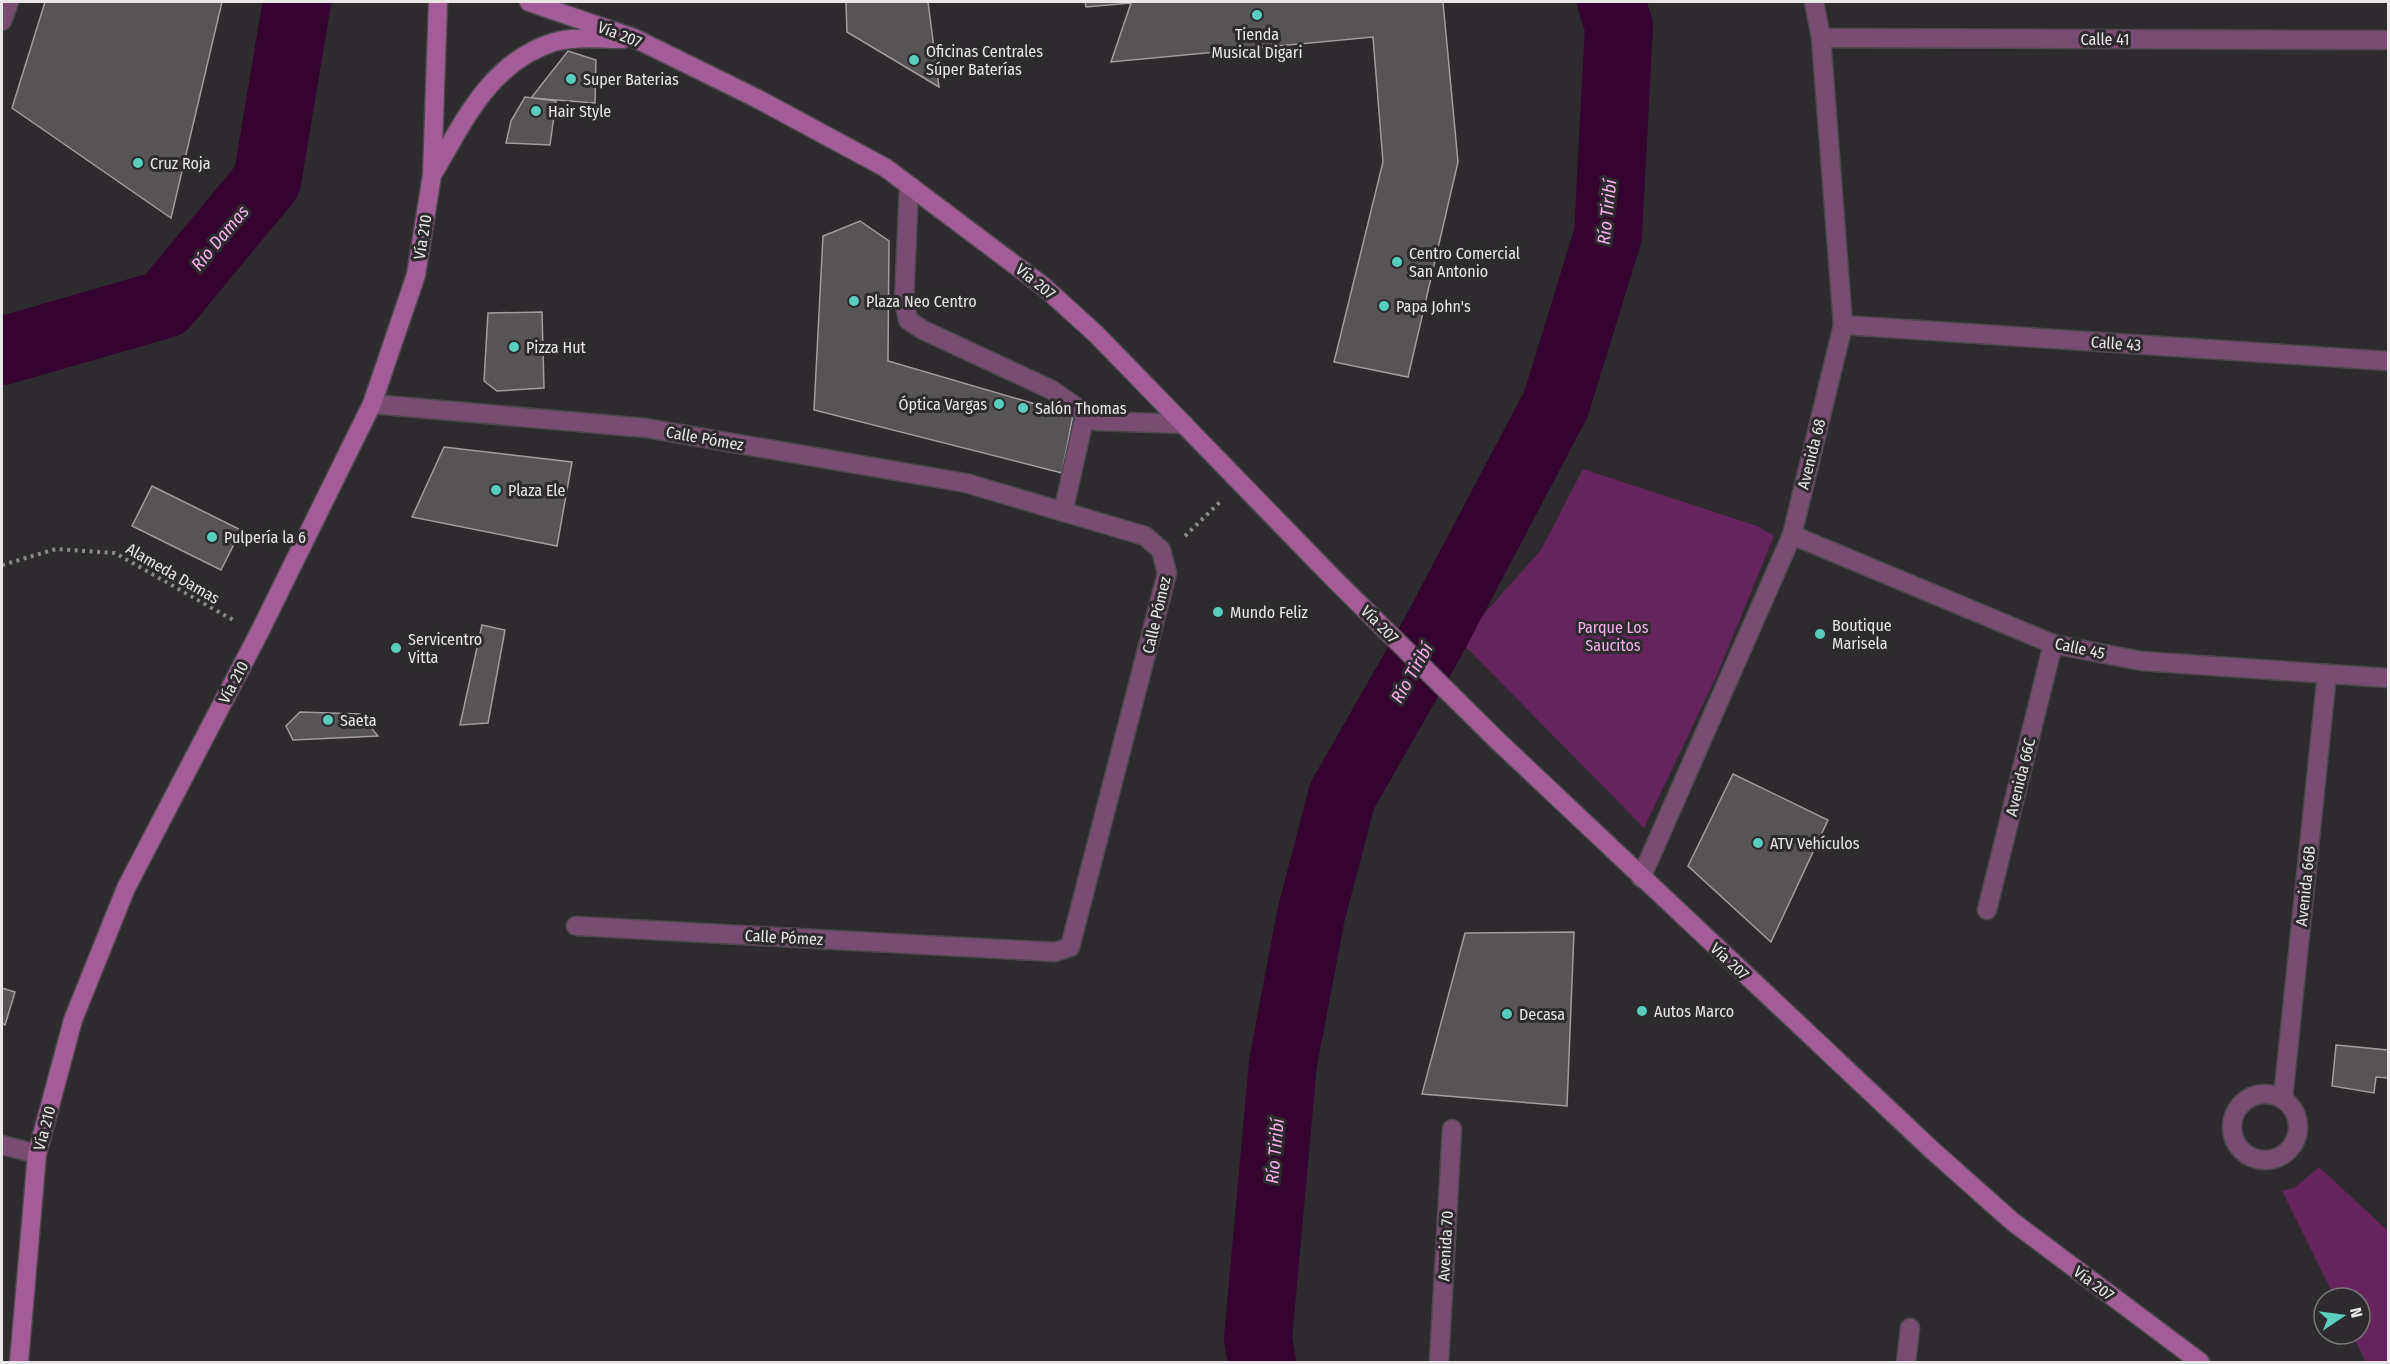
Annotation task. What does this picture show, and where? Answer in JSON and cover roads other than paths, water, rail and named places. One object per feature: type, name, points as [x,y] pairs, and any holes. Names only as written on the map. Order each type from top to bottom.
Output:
[{"type":"main road","name":"Vía 210","points":[[19,1362],[37,1154],[73,1020],[126,888],[258,635],[372,404],[416,275],[432,175],[438,2]]},
{"type":"main road","name":"Vía 207","points":[[529,2],[634,38],[758,99],[886,168],[909,188],[959,221],[1043,286],[1096,334],[1336,581],[1641,878],[2013,1222],[2200,1362]]},
{"type":"main road","points":[[432,175],[482,92],[519,58],[555,42],[634,38]]},
{"type":"street","points":[[2,21],[9,2]]},
{"type":"street","name":"Avenida 68","points":[[1641,878],[1792,535],[1842,325],[1821,38],[1814,2]]},
{"type":"street","name":"Calle 41","points":[[1821,38],[2388,40]]},
{"type":"street","points":[[909,188],[904,302],[908,320],[923,330],[1052,390],[1096,421],[1184,424]]},
{"type":"street","name":"Calle 43","points":[[1842,325],[2388,361]]},
{"type":"street","name":"Calle Pómez","points":[[372,404],[646,428],[966,483],[1145,536],[1161,550],[1167,573],[1070,947],[1055,951],[576,926]]},
{"type":"street","points":[[1063,512],[1085,415]]},
{"type":"street","name":"Calle 45","points":[[1792,535],[2053,644],[2141,661],[2388,678]]},
{"type":"street","name":"Avenida 66C","points":[[1987,910],[2053,644]]},
{"type":"street","name":"Avenida 66B","points":[[2283,1098],[2327,674]]},
{"type":"street","name":"Avenida 70","points":[[1439,1362],[1452,1129]]},
{"type":"street","points":[[2,1145],[37,1154]]},
{"type":"street","points":[[1906,1362],[1910,1328]]},
{"type":"waterway","name":"Río Damas","points":[[2,351],[165,304],[267,181],[297,2]]},
{"type":"waterway","name":"Río Tiribí","points":[[1262,1362],[1258,1338],[1283,1063],[1311,915],[1342,796],[1433,637],[1556,404],[1608,235],[1619,26],[1611,2]]},
{"type":"place","name":"Tienda Musical Digari","points":[[1257,15]]},
{"type":"place","name":"Oficinas Centrales Súper Baterías","points":[[914,60]]},
{"type":"place","name":"Super Baterias","points":[[571,79]]},
{"type":"place","name":"Hair Style","points":[[536,111]]},
{"type":"place","name":"Cruz Roja","points":[[138,163]]},
{"type":"place","name":"Centro Comercial San Antonio","points":[[1397,262]]},
{"type":"place","name":"Plaza Neo Centro","points":[[854,301]]},
{"type":"place","name":"Papa John's","points":[[1384,306]]},
{"type":"place","name":"Pizza Hut","points":[[514,347]]},
{"type":"place","name":"Óptica Vargas","points":[[999,404]]},
{"type":"place","name":"Salón Thomas","points":[[1023,408]]},
{"type":"place","name":"Plaza Ele","points":[[496,490]]},
{"type":"place","name":"Pulpería la 6","points":[[212,537]]},
{"type":"place","name":"Mundo Feliz","points":[[1218,612]]},
{"type":"place","name":"Boutique Marisela","points":[[1820,634]]},
{"type":"place","name":"Servicentro Vitta","points":[[396,648]]},
{"type":"place","name":"Saeta","points":[[328,720]]},
{"type":"place","name":"ATV Vehículos","points":[[1758,843]]},
{"type":"place","name":"Autos Marco","points":[[1642,1011]]},
{"type":"place","name":"Decasa","points":[[1507,1014]]},
{"type":"park label","name":"Parque Los Saucitos","points":[[1613,636]]}]
